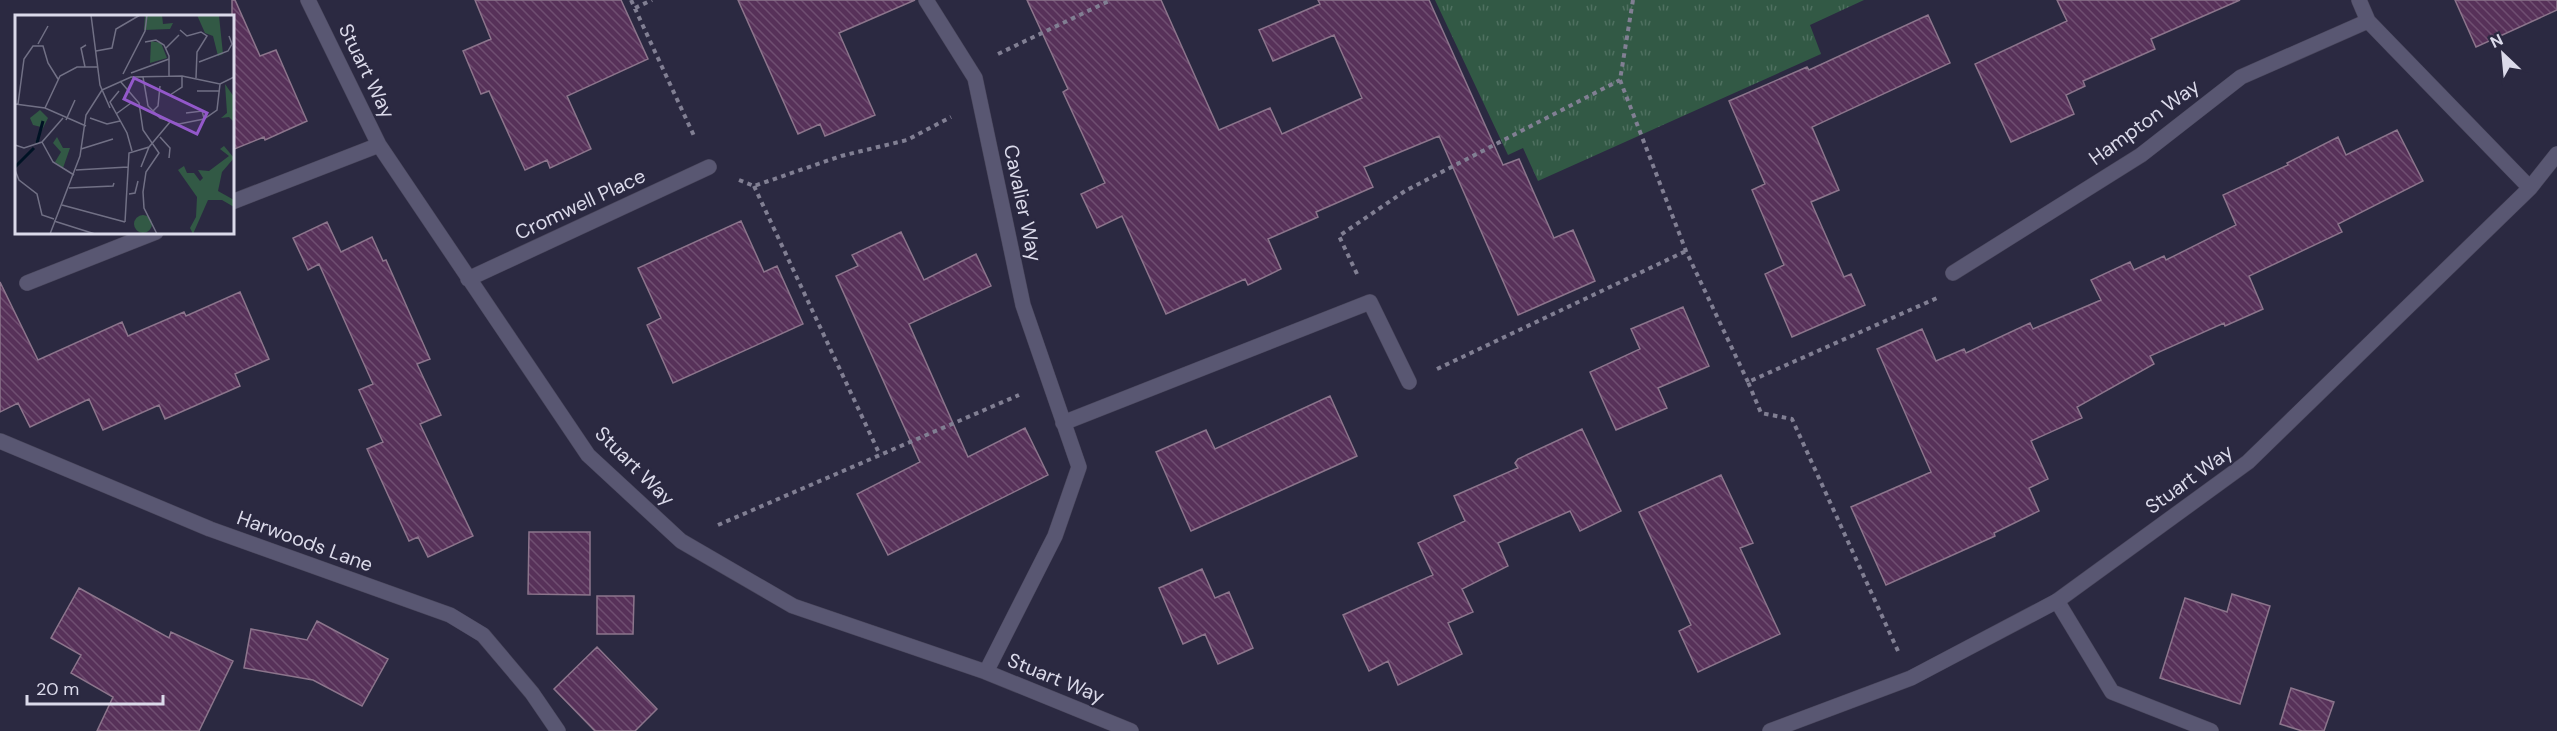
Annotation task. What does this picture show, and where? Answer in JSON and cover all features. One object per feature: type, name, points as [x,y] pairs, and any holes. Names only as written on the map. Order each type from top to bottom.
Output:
[{"type":"street","name":"Stuart Way","points":[[308,0],[380,145],[588,455],[681,541],[793,606],[986,672],[1131,731]]},
{"type":"street","name":"Cavalier Way","points":[[926,0],[975,78],[1023,305],[1079,467],[1055,536],[986,672]]},
{"type":"street","points":[[2359,0],[2368,21],[2530,188]]},
{"type":"street","name":"Hampton Way","points":[[1953,273],[2141,154],[2241,77],[2368,21]]},
{"type":"street","points":[[234,201],[380,145]]},
{"type":"street","name":"Stuart Way","points":[[1770,731],[1911,678],[2057,601],[2248,462],[2530,188],[2557,154]]},
{"type":"street","name":"Cromwell Place","points":[[468,279],[709,167]]},
{"type":"street","points":[[27,283],[151,234]]},
{"type":"street","points":[[1063,423],[1370,302],[1409,382]]},
{"type":"street","name":"Harwoods Lane","points":[[0,441],[210,529],[450,615],[483,635],[532,693],[558,731]]},
{"type":"street","points":[[2057,601],[2112,692],[2211,731]]},
{"type":"path","points":[[631,0],[709,167],[754,186],[841,156],[907,140],[980,101]]},
{"type":"path","points":[[635,8],[652,0]]},
{"type":"path","points":[[969,68],[1111,0]]},
{"type":"path","points":[[1633,0],[1620,80],[1686,251],[1761,413],[1792,419],[1911,678]]},
{"type":"path","points":[[1370,302],[1339,236],[1405,190],[1620,80]]},
{"type":"path","points":[[754,186],[880,455]]},
{"type":"path","points":[[1409,382],[1686,251]]},
{"type":"path","points":[[1748,382],[1939,297],[1953,273]]},
{"type":"path","points":[[681,541],[1049,382]]},
{"type":"green space","points":[[1435,0],[1864,0],[1810,25],[1821,54],[1538,181],[1523,148],[1508,155]]},
{"type":"building","points":[[232,0],[235,0],[260,56],[276,50],[307,121],[265,140],[264,137],[234,149],[234,15],[232,15]]},
{"type":"building","points":[[475,0],[621,0],[648,59],[567,96],[591,149],[550,168],[547,160],[525,170],[489,91],[481,94],[463,51],[491,39]]},
{"type":"building","points":[[738,0],[915,0],[839,33],[875,115],[825,136],[820,124],[798,134]]},
{"type":"building","points":[[1027,0],[1161,0],[1219,130],[1270,108],[1282,134],[1362,98],[1334,35],[1273,61],[1259,30],[1320,4],[1318,0],[1429,0],[1503,165],[1519,159],[1554,238],[1573,230],[1595,281],[1518,315],[1439,136],[1364,167],[1373,187],[1316,212],[1318,217],[1268,239],[1281,269],[1248,285],[1245,279],[1166,314],[1122,216],[1097,228],[1081,194],[1105,183],[1063,92],[1068,89]]},
{"type":"building","points":[[2057,0],[2240,0],[2151,39],[2155,49],[2083,81],[2085,86],[2066,95],[2074,114],[2011,142],[1975,64],[2067,21]]},
{"type":"building","points":[[2455,0],[2557,0],[2557,10],[2476,47]]},
{"type":"building","points":[[1928,15],[1950,63],[1812,127],[1839,190],[1811,202],[1844,277],[1851,274],[1865,305],[1792,337],[1765,274],[1784,265],[1752,190],[1765,184],[1729,101],[1807,67],[1809,70]]},
{"type":"building","points":[[2397,130],[2423,181],[2338,224],[2342,232],[2249,276],[2263,309],[2225,326],[2224,323],[2150,356],[2154,364],[2077,407],[2082,418],[2031,441],[2048,479],[2029,488],[2039,511],[1994,533],[1995,536],[1886,585],[1851,507],[1931,472],[1877,349],[1922,329],[1936,361],[1964,349],[1966,353],[2030,323],[2033,329],[2101,300],[2091,280],[2130,262],[2134,270],[2164,256],[2166,260],[2236,225],[2223,195],[2288,165],[2287,163],[2338,137],[2346,155]]},
{"type":"building","points":[[741,221],[764,272],[777,266],[803,324],[673,383],[647,325],[661,318],[638,268]]},
{"type":"building","points":[[327,222],[341,252],[372,237],[383,261],[386,260],[430,359],[417,364],[441,415],[420,424],[473,536],[428,557],[418,537],[409,541],[367,449],[383,442],[359,390],[373,384],[319,264],[308,270],[293,238]]},
{"type":"building","points":[[901,232],[924,280],[976,254],[991,286],[909,324],[968,457],[1025,428],[1048,475],[888,555],[857,494],[920,462],[836,276],[858,266],[852,255]]},
{"type":"building","points":[[0,282],[38,360],[122,322],[128,336],[184,312],[186,316],[240,292],[269,359],[235,374],[240,386],[165,419],[159,405],[103,430],[89,399],[30,427],[18,403],[0,412]]},
{"type":"building","points":[[1683,307],[1709,366],[1658,388],[1667,408],[1616,430],[1590,372],[1640,349],[1631,329]]},
{"type":"building","points":[[1330,396],[1357,456],[1191,531],[1156,452],[1206,430],[1215,449]]},
{"type":"building","points":[[1582,429],[1621,511],[1580,531],[1570,511],[1498,543],[1508,566],[1462,589],[1473,612],[1448,623],[1462,654],[1398,685],[1388,661],[1369,671],[1343,615],[1433,575],[1418,543],[1465,521],[1454,496],[1518,468],[1515,463],[1518,459]]},
{"type":"building","points":[[1721,475],[1753,543],[1740,548],[1780,634],[1698,672],[1679,631],[1691,625],[1639,512]]},
{"type":"building","points":[[529,532],[590,532],[590,595],[528,594]]},
{"type":"building","points":[[1202,569],[1215,598],[1229,592],[1253,648],[1218,664],[1205,634],[1183,644],[1159,588]]},
{"type":"building","points":[[79,588],[169,638],[171,632],[233,661],[199,731],[97,731],[113,697],[71,673],[81,655],[51,638]]},
{"type":"building","points":[[2232,594],[2270,606],[2240,704],[2160,678],[2185,598],[2227,612]]},
{"type":"building","points":[[597,596],[634,596],[633,634],[597,634]]},
{"type":"building","points":[[317,621],[388,659],[362,706],[313,680],[244,668],[251,629],[307,640]]},
{"type":"building","points":[[597,647],[657,709],[635,731],[595,731],[554,689]]},
{"type":"building","points":[[2291,688],[2334,702],[2324,731],[2302,731],[2280,724]]}]
